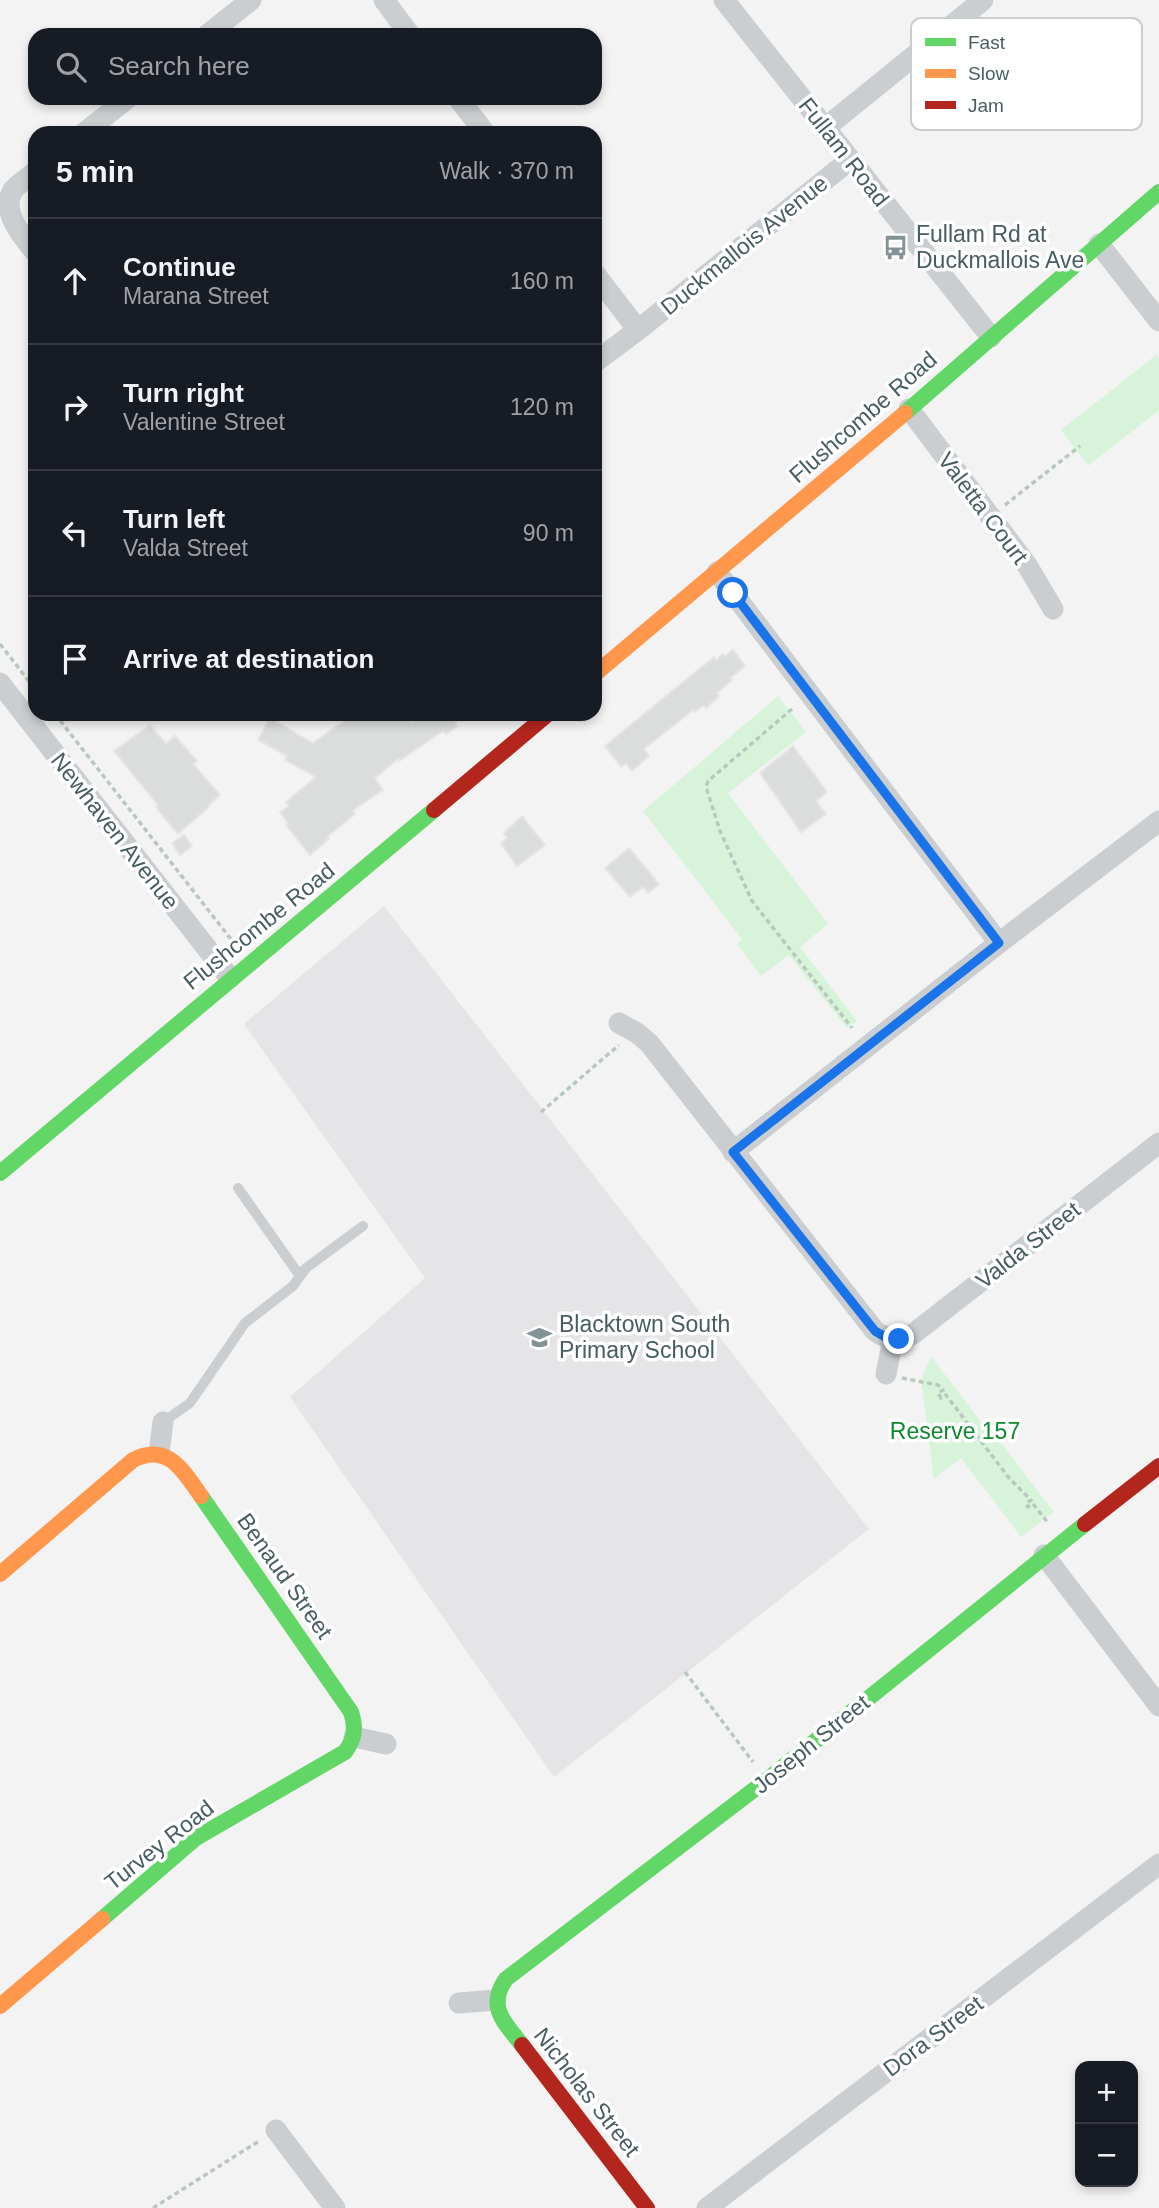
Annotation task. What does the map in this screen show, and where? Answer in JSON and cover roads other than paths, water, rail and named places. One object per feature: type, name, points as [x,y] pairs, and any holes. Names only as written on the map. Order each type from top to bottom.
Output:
[{"type":"street","points":[[216,28],[251,0]]},
{"type":"street","points":[[384,0],[405,28]]},
{"type":"street","name":"Fullam Road","points":[[724,0],[991,337]]},
{"type":"street","points":[[961,18],[983,0]]},
{"type":"street","points":[[825,128],[911,58]]},
{"type":"street","points":[[93,126],[119,105]]},
{"type":"street","points":[[463,105],[480,126]]},
{"type":"street","name":"Duckmallois Avenue","points":[[602,357],[850,160]]},
{"type":"street","points":[[28,178],[14,189],[7,206],[9,219],[28,243]]},
{"type":"street","name":"Flushcombe Road","points":[[602,668],[909,409],[1159,192]]},
{"type":"street","points":[[1099,244],[1159,321]]},
{"type":"street","name":"Duckmallois Avenue","points":[[602,283],[638,330]]},
{"type":"street","name":"Valetta Court","points":[[909,409],[1037,580],[1053,609]]},
{"type":"street","points":[[717,572],[999,943]]},
{"type":"street","name":"Newhaven Avenue","points":[[0,683],[28,719]]},
{"type":"street","name":"Newhaven Avenue","points":[[30,721],[230,978]]},
{"type":"street","name":"Flushcombe Road","points":[[0,1173],[540,721]]},
{"type":"street","points":[[733,1152],[1159,821]]},
{"type":"street","points":[[625,1026],[649,1043],[875,1331],[893,1339],[886,1374]]},
{"type":"street","name":"Valda Street","points":[[893,1339],[913,1334],[1159,1143]]},
{"type":"street","points":[[0,1574],[133,1461],[143,1455],[159,1453],[163,1422]]},
{"type":"street","name":"Benaud Street","points":[[159,1453],[177,1463],[184,1472],[351,1712],[355,1721],[354,1737]]},
{"type":"street","name":"Joseph Street","points":[[496,2000],[506,1979],[768,1779],[1044,1555],[1159,1466]]},
{"type":"street","points":[[1044,1555],[1159,1706]]},
{"type":"street","points":[[354,1737],[386,1744]]},
{"type":"street","name":"Turvey Road","points":[[0,2006],[196,1838],[337,1758],[350,1746],[354,1737]]},
{"type":"street","name":"Dora Street","points":[[707,2208],[1159,1864]]},
{"type":"street","points":[[459,2003],[496,2000]]},
{"type":"street","name":"Nicholas Street","points":[[496,2000],[501,2018],[648,2208]]},
{"type":"street","points":[[276,2130],[335,2208]]},
{"type":"lane","points":[[238,1188],[300,1276]]},
{"type":"lane","points":[[163,1422],[190,1403],[245,1323],[293,1286],[306,1268],[363,1226]]},
{"type":"place","name":"Fullam Rd at Duckmallois Ave","points":[[896,247]]},
{"type":"place","name":"Blacktown South Primary School","points":[[539,1337]]},
{"type":"park label","name":"Reserve 157","points":[[955,1431]]}]
